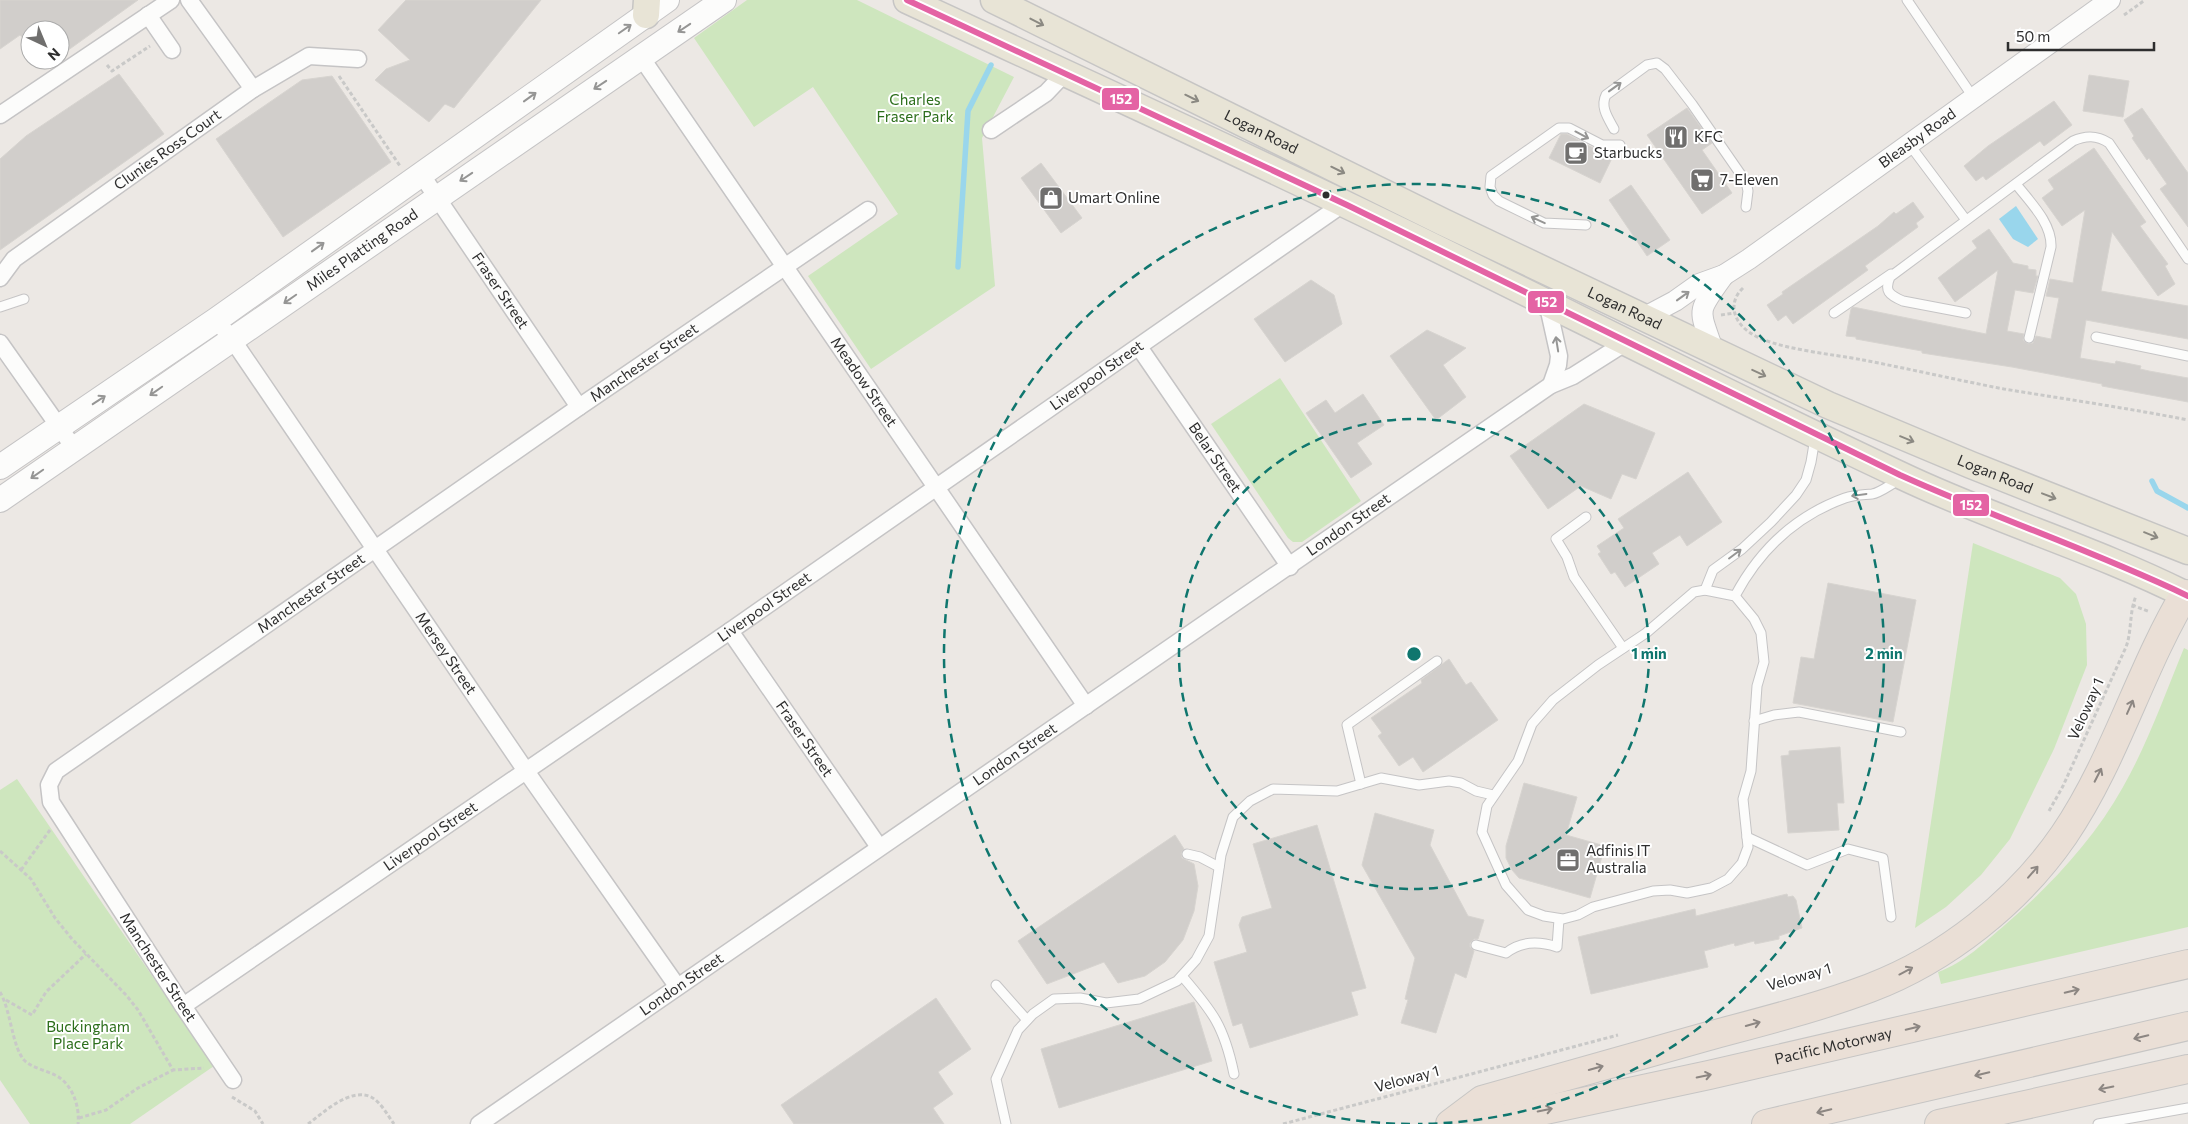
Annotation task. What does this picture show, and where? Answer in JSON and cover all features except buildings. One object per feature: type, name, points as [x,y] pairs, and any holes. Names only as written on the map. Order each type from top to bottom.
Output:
[{"type":"highway","points":[[1450,1124],[1482,1100],[1758,1022],[1872,987],[1928,959],[1970,931],[2012,896],[2064,835],[2098,776],[2166,628],[2187,593]]},
{"type":"highway","name":"Pacific Motorway","points":[[1480,1124],[1709,1075],[2188,964]]},
{"type":"highway","points":[[1766,1124],[2188,1026]]},
{"type":"highway","points":[[1939,1124],[2188,1069]]},
{"type":"main road","name":"Miles Platting Road","points":[[0,468],[216,320],[411,171],[647,7],[667,0]]},
{"type":"main road","name":"Miles Platting Road","points":[[0,500],[724,0]]},
{"type":"main road","name":"Logan Road","points":[[907,0],[1547,302],[1625,343],[1904,477],[2113,561],[2187,593]]},
{"type":"main road","name":"Logan Road","points":[[994,0],[1410,206],[1714,353],[1894,434],[2188,551]]},
{"type":"main road","points":[[2089,511],[2099,530],[2114,536],[2119,541],[2120,545],[2113,561]]},
{"type":"street","points":[[0,115],[171,0]]},
{"type":"street","points":[[189,0],[253,89]]},
{"type":"street","name":"Bleasby Road","points":[[1643,318],[1675,301],[1699,284],[1724,275],[1772,243],[2109,0]]},
{"type":"street","points":[[148,15],[168,44]]},
{"type":"street","name":"Clunies Ross Court","points":[[0,278],[14,259],[253,89],[309,56],[358,58]]},
{"type":"street","name":"Meadow Street","points":[[641,57],[1086,706]]},
{"type":"street","points":[[991,130],[1046,93],[1065,73]]},
{"type":"street","name":"Fraser Street","points":[[411,171],[437,197],[579,407]]},
{"type":"street","name":"Liverpool Street","points":[[183,1006],[730,631],[1342,204]]},
{"type":"street","name":"Manchester Street","points":[[229,1074],[51,802],[49,785],[56,771],[783,266],[868,210]]},
{"type":"street","name":"Bleasby Road","points":[[1714,353],[1702,322],[1701,311],[1707,298],[1724,275]]},
{"type":"street","points":[[1547,302],[1559,356],[1551,385]]},
{"type":"street","name":"Mersey Street","points":[[216,320],[232,339],[526,771],[678,986]]},
{"type":"street","points":[[0,343],[74,448]]},
{"type":"street","name":"London Street","points":[[479,1124],[879,847],[1290,567],[1551,385],[1573,376],[1625,343]]},
{"type":"street","name":"Belar Street","points":[[1139,347],[1290,567]]},
{"type":"street","name":"Fraser Street","points":[[730,631],[879,847]]},
{"type":"lane","points":[[1907,0],[1973,97]]},
{"type":"lane","points":[[1614,129],[1604,110],[1603,104],[1606,94],[1647,65],[1657,63],[1666,70],[1692,104],[1746,182],[1748,191],[1746,207]]},
{"type":"lane","points":[[1586,225],[1544,223],[1499,201],[1493,195],[1490,187],[1491,176],[1559,128],[1569,128],[1607,146],[1620,145]]},
{"type":"lane","points":[[1834,313],[1966,220],[2073,141],[2084,136],[2101,138],[2109,143],[2188,259]]},
{"type":"lane","points":[[1909,143],[1966,220]]},
{"type":"lane","points":[[2016,184],[2044,221],[2051,237],[2029,338]]},
{"type":"lane","points":[[1895,271],[1890,276],[1886,285],[1894,297],[1902,301],[1966,313]]},
{"type":"lane","points":[[0,307],[24,298]]},
{"type":"lane","points":[[2096,337],[2188,356]]},
{"type":"lane","points":[[1704,590],[1713,570],[1742,548],[1771,522],[1796,495],[1806,480],[1812,462],[1816,435]]},
{"type":"lane","points":[[1735,596],[1744,579],[1774,540],[1799,521],[1831,503],[1854,495],[1873,494],[1904,477]]},
{"type":"lane","points":[[1586,517],[1556,539],[1567,557],[1574,576],[1623,648]]},
{"type":"lane","points":[[1704,590],[1735,596],[1754,619],[1761,633],[1764,662],[1757,686],[1751,771],[1743,799],[1748,847],[1742,863],[1728,879],[1711,888],[1687,893],[1670,890],[1653,891],[1593,907],[1578,915],[1559,918],[1544,916],[1528,910],[1506,885],[1482,832],[1486,806],[1518,761],[1532,724],[1552,700],[1646,633],[1694,592],[1704,590]]},
{"type":"lane","points":[[1362,784],[1347,725],[1437,660]]},
{"type":"lane","points":[[1754,721],[1774,715],[1799,712],[1901,732]]},
{"type":"lane","points":[[1006,1124],[996,1079],[1018,1030],[1027,1020],[1054,999],[1080,998],[1106,1003],[1139,998],[1177,981],[1196,960],[1208,936],[1218,867],[1233,817],[1250,801],[1273,789],[1337,791],[1381,778],[1419,786],[1449,781],[1461,783],[1476,791],[1493,795]]},
{"type":"lane","points":[[1747,837],[1807,865],[1848,849],[1883,858],[1891,917]]},
{"type":"lane","points":[[1188,854],[1200,857],[1218,867]]},
{"type":"lane","points":[[1476,946],[1506,953],[1513,947],[1530,943],[1556,947],[1559,918]]},
{"type":"lane","points":[[1182,976],[1209,1008],[1220,1026],[1228,1047],[1234,1074]]},
{"type":"lane","points":[[996,985],[1027,1020]]},
{"type":"lane","points":[[2098,1124],[2188,1108]]},
{"type":"path","points":[[2118,20],[2145,0]]},
{"type":"path","points":[[112,71],[168,44]]},
{"type":"path","points":[[326,57],[411,171]]},
{"type":"path","points":[[1749,284],[1741,289],[1733,301],[1734,313],[1739,323],[1750,333],[1785,346],[2002,388],[2188,420]]},
{"type":"path","name":"Veloway 1","points":[[2047,814],[2055,802],[2126,647],[2129,639],[2132,605]]},
{"type":"path","points":[[22,870],[60,816]]},
{"type":"path","points":[[0,851],[31,879],[66,932],[128,996],[173,1070]]},
{"type":"path","points":[[5,1000],[32,1015],[46,992],[86,954]]},
{"type":"path","points":[[0,992],[5,1000],[18,1049],[25,1060],[35,1067],[57,1075],[65,1081],[72,1092],[79,1118],[78,1124]]},
{"type":"path","name":"Veloway 1","points":[[1283,1124],[1627,1033]]},
{"type":"path","points":[[79,1118],[106,1110],[138,1088],[173,1070],[229,1074],[228,1092],[234,1100],[254,1111],[263,1124]]},
{"type":"path","points":[[308,1124],[344,1099],[363,1095],[371,1097],[377,1102],[394,1124]]},
{"type":"green space","name":"Charles Fraser Park","points":[[747,0],[857,0],[1014,77],[982,138],[995,286],[871,369],[808,276],[898,214],[813,87],[754,127],[694,38]]},
{"type":"green space","points":[[1280,378],[1361,501],[1302,542],[1293,542],[1288,538],[1211,424]]},
{"type":"green space","points":[[1973,543],[2060,578],[2076,594],[2086,624],[2087,665],[2054,749],[2010,839],[1981,875],[1946,907],[1915,928]]},
{"type":"green space","points":[[2184,648],[2188,650],[2188,927],[1941,984],[1938,972],[1957,963],[1974,951],[2023,909],[2055,877],[2099,825],[2123,787],[2140,753]]},
{"type":"green space","name":"Buckingham Place Park","points":[[17,779],[214,1066],[130,1124],[30,1124],[0,1080],[0,790]]},
{"type":"water","points":[[2016,206],[2038,239],[2028,247],[2013,239],[1999,219]]},
{"type":"waterway","points":[[958,267],[968,111],[991,65]]},
{"type":"waterway","points":[[2152,481],[2157,491],[2188,508]]},
{"type":"transit line","name":"152","points":[[907,0],[1347,205],[1900,475],[2117,564],[2188,596]]},
{"type":"place","name":"KFC","points":[[1676,137]]},
{"type":"place","name":"Starbucks","points":[[1576,153]]},
{"type":"place","name":"7-Eleven","points":[[1702,180]]},
{"type":"place","name":"Umart Online","points":[[1051,198]]},
{"type":"place","name":"Adfinis IT Australia","points":[[1568,860]]}]
